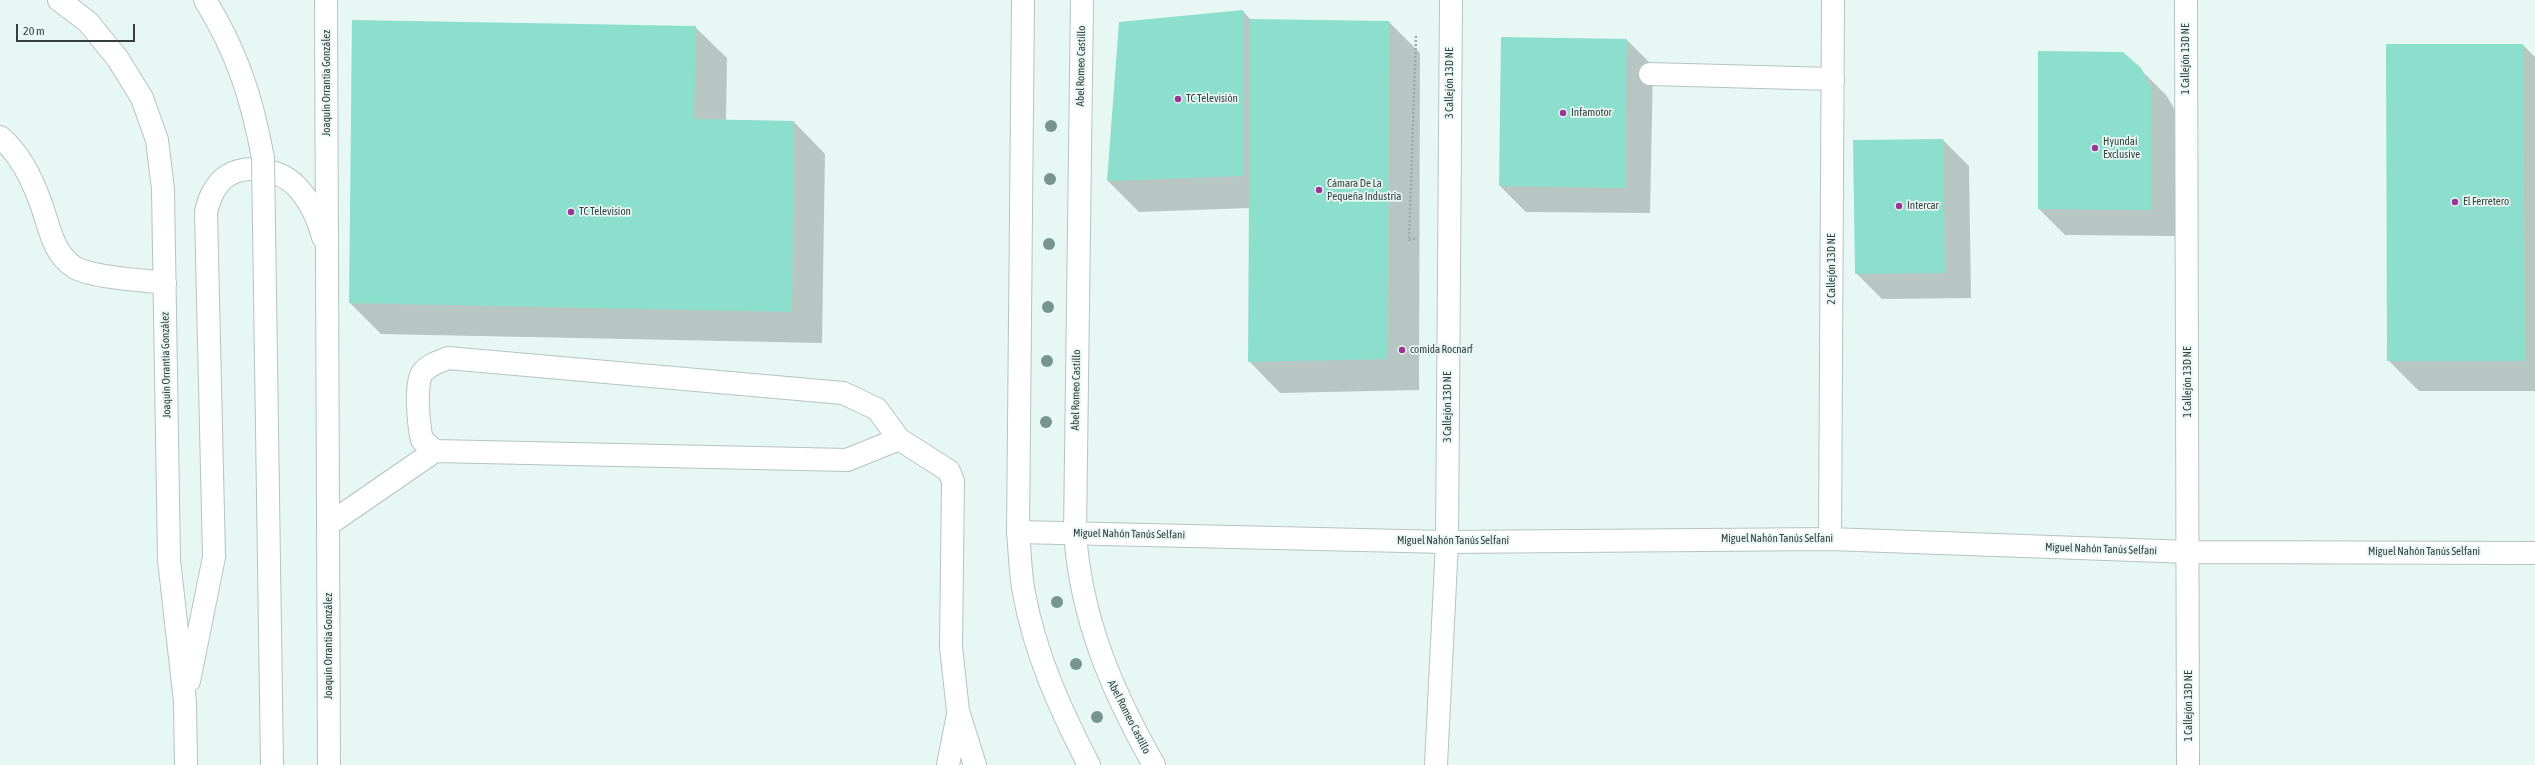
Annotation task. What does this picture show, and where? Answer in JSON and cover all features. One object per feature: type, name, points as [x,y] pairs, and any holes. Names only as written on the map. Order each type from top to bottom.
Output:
[{"type":"street","name":"Joaquín Orrantia González","points":[[59,0],[88,22],[118,58],[142,98],[157,140],[163,189],[169,560],[185,702],[186,765]]},
{"type":"street","points":[[205,0],[225,32],[243,74],[255,116],[263,158],[272,765]]},
{"type":"street","name":"Joaquín Orrantia González","points":[[326,0],[329,765]]},
{"type":"street","points":[[1023,0],[1018,532],[1024,593],[1042,660],[1062,714],[1089,765]]},
{"type":"street","name":"Abel Romeo Castillo","points":[[1082,0],[1074,533],[1078,573],[1092,629],[1109,676],[1154,765]]},
{"type":"street","name":"3 Callejón 13D NE","points":[[1436,765],[1447,542],[1450,0]]},
{"type":"street","name":"2 Callejón 13D NE","points":[[1830,538],[1833,0]]},
{"type":"street","name":"1 Callejón 13D NE","points":[[2186,0],[2189,552],[2188,765]]},
{"type":"street","points":[[1650,74],[1833,79]]},
{"type":"street","points":[[0,137],[23,161],[40,201],[53,242],[65,259],[75,268],[88,272],[165,283]]},
{"type":"street","points":[[185,702],[214,557],[206,212],[210,195],[222,180],[236,173],[268,169],[282,174],[296,186],[308,202],[319,223],[328,258]]},
{"type":"street","points":[[435,451],[422,440],[417,416],[422,373],[430,366],[448,358],[843,393],[877,409],[899,439],[949,471],[953,481],[951,647],[958,711],[975,765]]},
{"type":"street","points":[[329,524],[435,451],[847,460],[899,439]]},
{"type":"street","name":"Miguel Nahón Tanús Selfani","points":[[1018,532],[1447,542],[1830,538],[2189,552],[2535,553]]},
{"type":"street","points":[[948,765],[958,711]]},
{"type":"building","name":"TC Televisión","points":[[1243,10],[1243,176],[1107,181],[1119,22]]},
{"type":"building","name":"Cámara De La Pequeña Industria","points":[[1250,19],[1389,21],[1388,359],[1248,362]]},
{"type":"building","name":"TC Television","points":[[352,20],[696,26],[694,119],[794,121],[792,312],[349,303]]},
{"type":"building","name":"Infamotor","points":[[1501,37],[1627,39],[1625,188],[1499,186]]},
{"type":"building","name":"El Ferretero","points":[[2386,44],[2523,44],[2525,361],[2387,361]]},
{"type":"building","name":"Hyundai Exclusive","points":[[2038,51],[2123,52],[2141,68],[2151,87],[2151,210],[2038,209]]},
{"type":"building","name":"Intercar","points":[[1943,139],[1945,273],[1855,274],[1853,140]]},
{"type":"place","name":"TC Televisión","points":[[1178,99]]},
{"type":"place","name":"Infamotor","points":[[1563,113]]},
{"type":"place","name":"Hyundai Exclusive","points":[[2095,148]]},
{"type":"place","name":"Cámara De La Pequeña Industria","points":[[1319,190]]},
{"type":"place","name":"El Ferretero","points":[[2455,202]]},
{"type":"place","name":"Intercar","points":[[1899,206]]},
{"type":"place","name":"TC Television","points":[[571,212]]},
{"type":"place","name":"comida Rocnarf","points":[[1402,350]]}]
